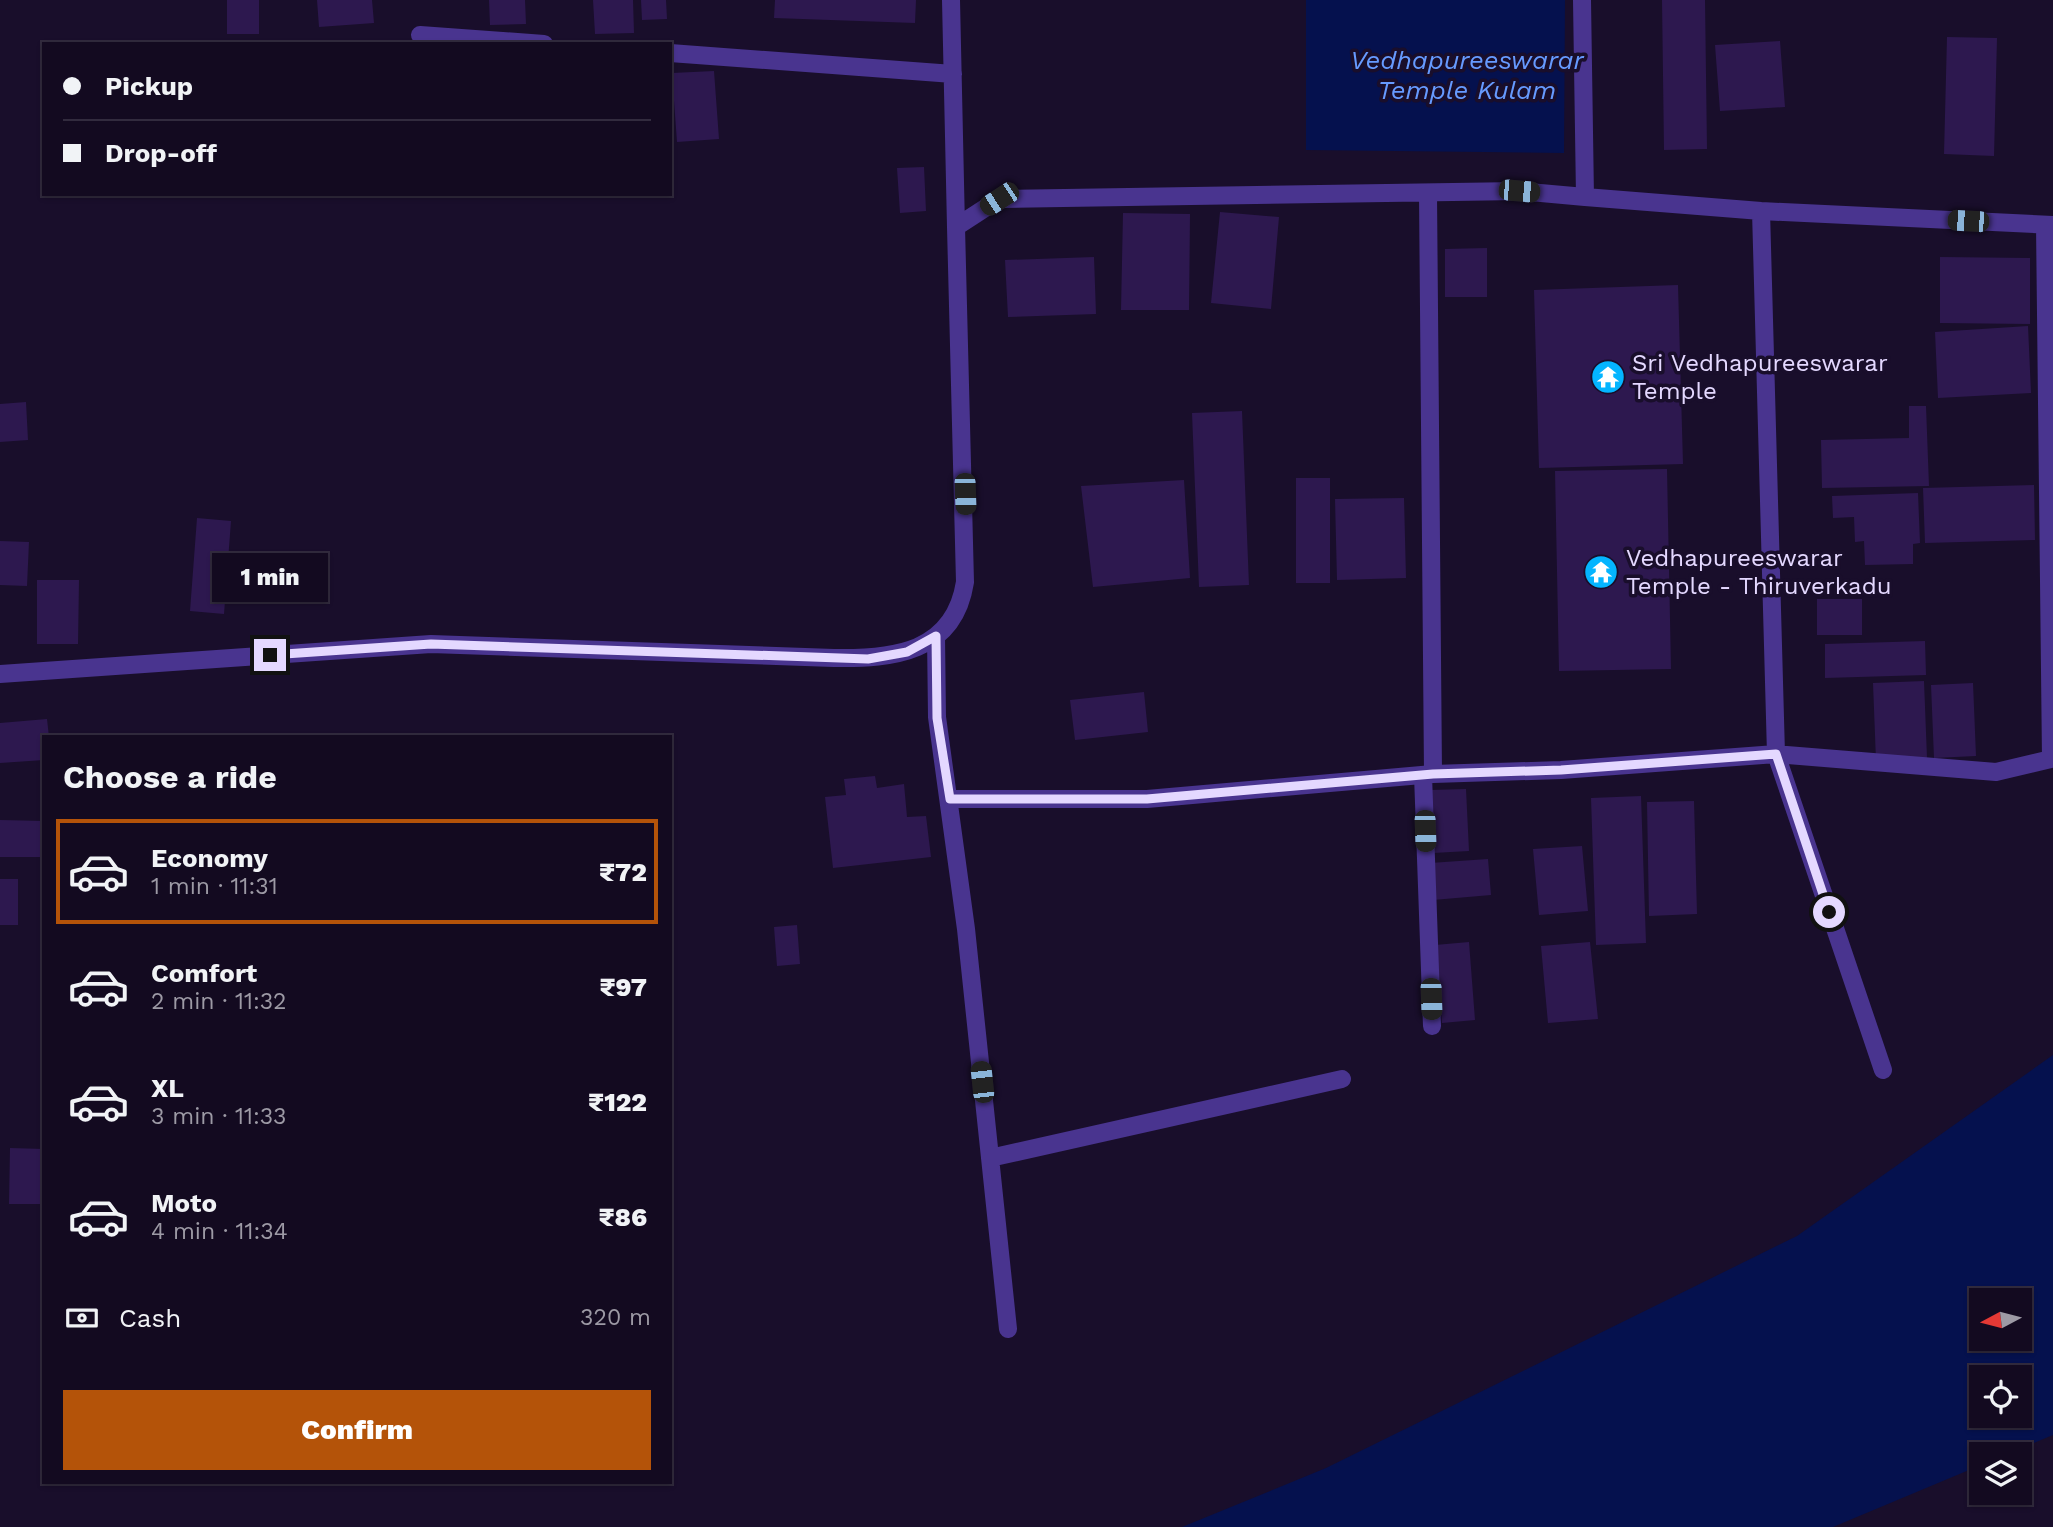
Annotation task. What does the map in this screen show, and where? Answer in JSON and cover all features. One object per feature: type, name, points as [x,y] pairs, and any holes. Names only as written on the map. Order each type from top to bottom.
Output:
[{"type":"street","points":[[0,674],[431,644],[868,659],[907,652],[936,636],[959,605],[965,572],[951,0]]},
{"type":"street","points":[[1582,0],[1585,197]]},
{"type":"street","points":[[420,35],[516,42]]},
{"type":"street","points":[[672,53],[953,74]]},
{"type":"street","points":[[950,799],[1147,799],[1428,774],[1561,770],[1776,754],[1996,772],[2051,759],[2049,225],[1761,211],[1519,191],[999,199],[957,227]]},
{"type":"street","points":[[1428,192],[1428,774],[1432,1026]]},
{"type":"street","points":[[1761,211],[1776,754],[1883,1070]]},
{"type":"street","points":[[936,636],[937,718],[950,799],[1008,1329]]},
{"type":"street","points":[[990,1158],[1342,1079]]},
{"type":"water","name":"Vedhapureeswarar Temple Kulam","points":[[1306,0],[1565,0],[1564,153],[1306,150]]},
{"type":"water","points":[[2053,1055],[2053,1435],[2032,1444],[1969,1442],[1969,1470],[1833,1527],[1182,1527],[1326,1468],[1797,1236]]},
{"type":"building","points":[[227,0],[259,0],[259,34],[227,34]]},
{"type":"building","points":[[317,0],[372,0],[374,23],[319,27]]},
{"type":"building","points":[[489,0],[525,0],[526,24],[490,25]]},
{"type":"building","points":[[593,0],[633,0],[634,33],[595,34]]},
{"type":"building","points":[[641,0],[666,0],[667,19],[642,20]]},
{"type":"building","points":[[775,0],[916,0],[915,23],[774,18]]},
{"type":"building","points":[[1662,0],[1705,0],[1707,149],[1664,150]]},
{"type":"building","points":[[1947,37],[1997,38],[1994,156],[1944,154]]},
{"type":"building","points":[[1780,41],[1785,107],[1720,111],[1715,45]]},
{"type":"building","points":[[714,71],[719,139],[677,142],[672,73]]},
{"type":"building","points":[[924,167],[926,211],[900,213],[897,168]]},
{"type":"building","points":[[1220,212],[1279,217],[1271,309],[1211,303]]},
{"type":"building","points":[[1123,213],[1190,214],[1189,310],[1121,310]]},
{"type":"building","points":[[1487,248],[1487,297],[1445,297],[1445,249]]},
{"type":"building","points":[[1094,257],[1096,314],[1008,317],[1005,260]]},
{"type":"building","points":[[1940,257],[2030,258],[2030,324],[1940,323]]},
{"type":"building","name":"Sri Vedhapureeswarar Temple","points":[[1678,285],[1683,464],[1539,468],[1534,290]]},
{"type":"building","points":[[2028,326],[2031,393],[1938,398],[1935,332]]},
{"type":"building","points":[[26,402],[28,440],[0,442],[0,404]]},
{"type":"building","points":[[1909,406],[1926,406],[1929,486],[1822,488],[1821,440],[1909,438]]},
{"type":"building","points":[[1242,411],[1249,585],[1199,587],[1192,413]]},
{"type":"building","points":[[1667,469],[1671,669],[1559,671],[1555,471]]},
{"type":"building","points":[[1296,478],[1330,478],[1330,583],[1296,583]]},
{"type":"building","points":[[1184,480],[1190,578],[1093,587],[1081,486]]},
{"type":"building","points":[[2034,485],[2035,540],[1925,543],[1923,488]]},
{"type":"building","points":[[1918,493],[1920,543],[1913,544],[1913,564],[1865,565],[1864,541],[1855,542],[1854,517],[1833,518],[1832,496]]},
{"type":"building","points":[[1404,498],[1406,578],[1337,580],[1335,499]]},
{"type":"building","points":[[197,518],[231,521],[224,614],[190,611]]},
{"type":"building","points":[[0,541],[29,542],[27,586],[0,585]]},
{"type":"building","points":[[37,580],[79,580],[78,644],[37,644]]},
{"type":"building","points":[[1817,599],[1862,599],[1862,635],[1817,635]]},
{"type":"building","points":[[1925,641],[1926,675],[1825,678],[1825,644]]},
{"type":"building","points":[[1924,681],[1927,758],[1876,761],[1873,683]]},
{"type":"building","points":[[1973,683],[1976,756],[1934,758],[1931,685]]},
{"type":"building","points":[[1144,692],[1148,732],[1075,740],[1070,700]]},
{"type":"building","points":[[47,719],[49,735],[42,735],[42,760],[0,763],[0,723]]},
{"type":"building","points":[[875,776],[877,788],[904,784],[907,817],[926,816],[931,857],[833,868],[825,797],[846,795],[844,779]]},
{"type":"building","points":[[1466,789],[1469,851],[1433,853],[1430,790]]},
{"type":"building","points":[[1641,796],[1646,943],[1596,945],[1591,798]]},
{"type":"building","points":[[1694,801],[1697,914],[1649,916],[1647,802]]},
{"type":"building","points":[[0,820],[42,821],[42,857],[0,857]]},
{"type":"building","points":[[1582,846],[1588,911],[1539,915],[1533,849]]},
{"type":"building","points":[[1488,859],[1491,895],[1433,900],[1430,863]]},
{"type":"building","points":[[0,879],[18,879],[18,925],[0,925]]},
{"type":"building","points":[[797,925],[800,964],[777,966],[774,927]]},
{"type":"building","points":[[1469,942],[1475,1020],[1442,1023],[1435,945]]},
{"type":"building","points":[[1590,942],[1598,1019],[1548,1023],[1541,946]]},
{"type":"building","points":[[10,1148],[42,1149],[42,1204],[9,1204]]},
{"type":"place","name":"Sri Vedhapureeswarar Temple","points":[[1608,377]]},
{"type":"place","name":"Vedhapureeswarar Temple - Thiruverkadu","points":[[1601,572]]},
{"type":"route","points":[[270,655],[431,644],[868,659],[907,652],[936,636],[937,718],[950,799],[1147,799],[1433,774],[1561,770],[1776,754],[1829,912]]}]
